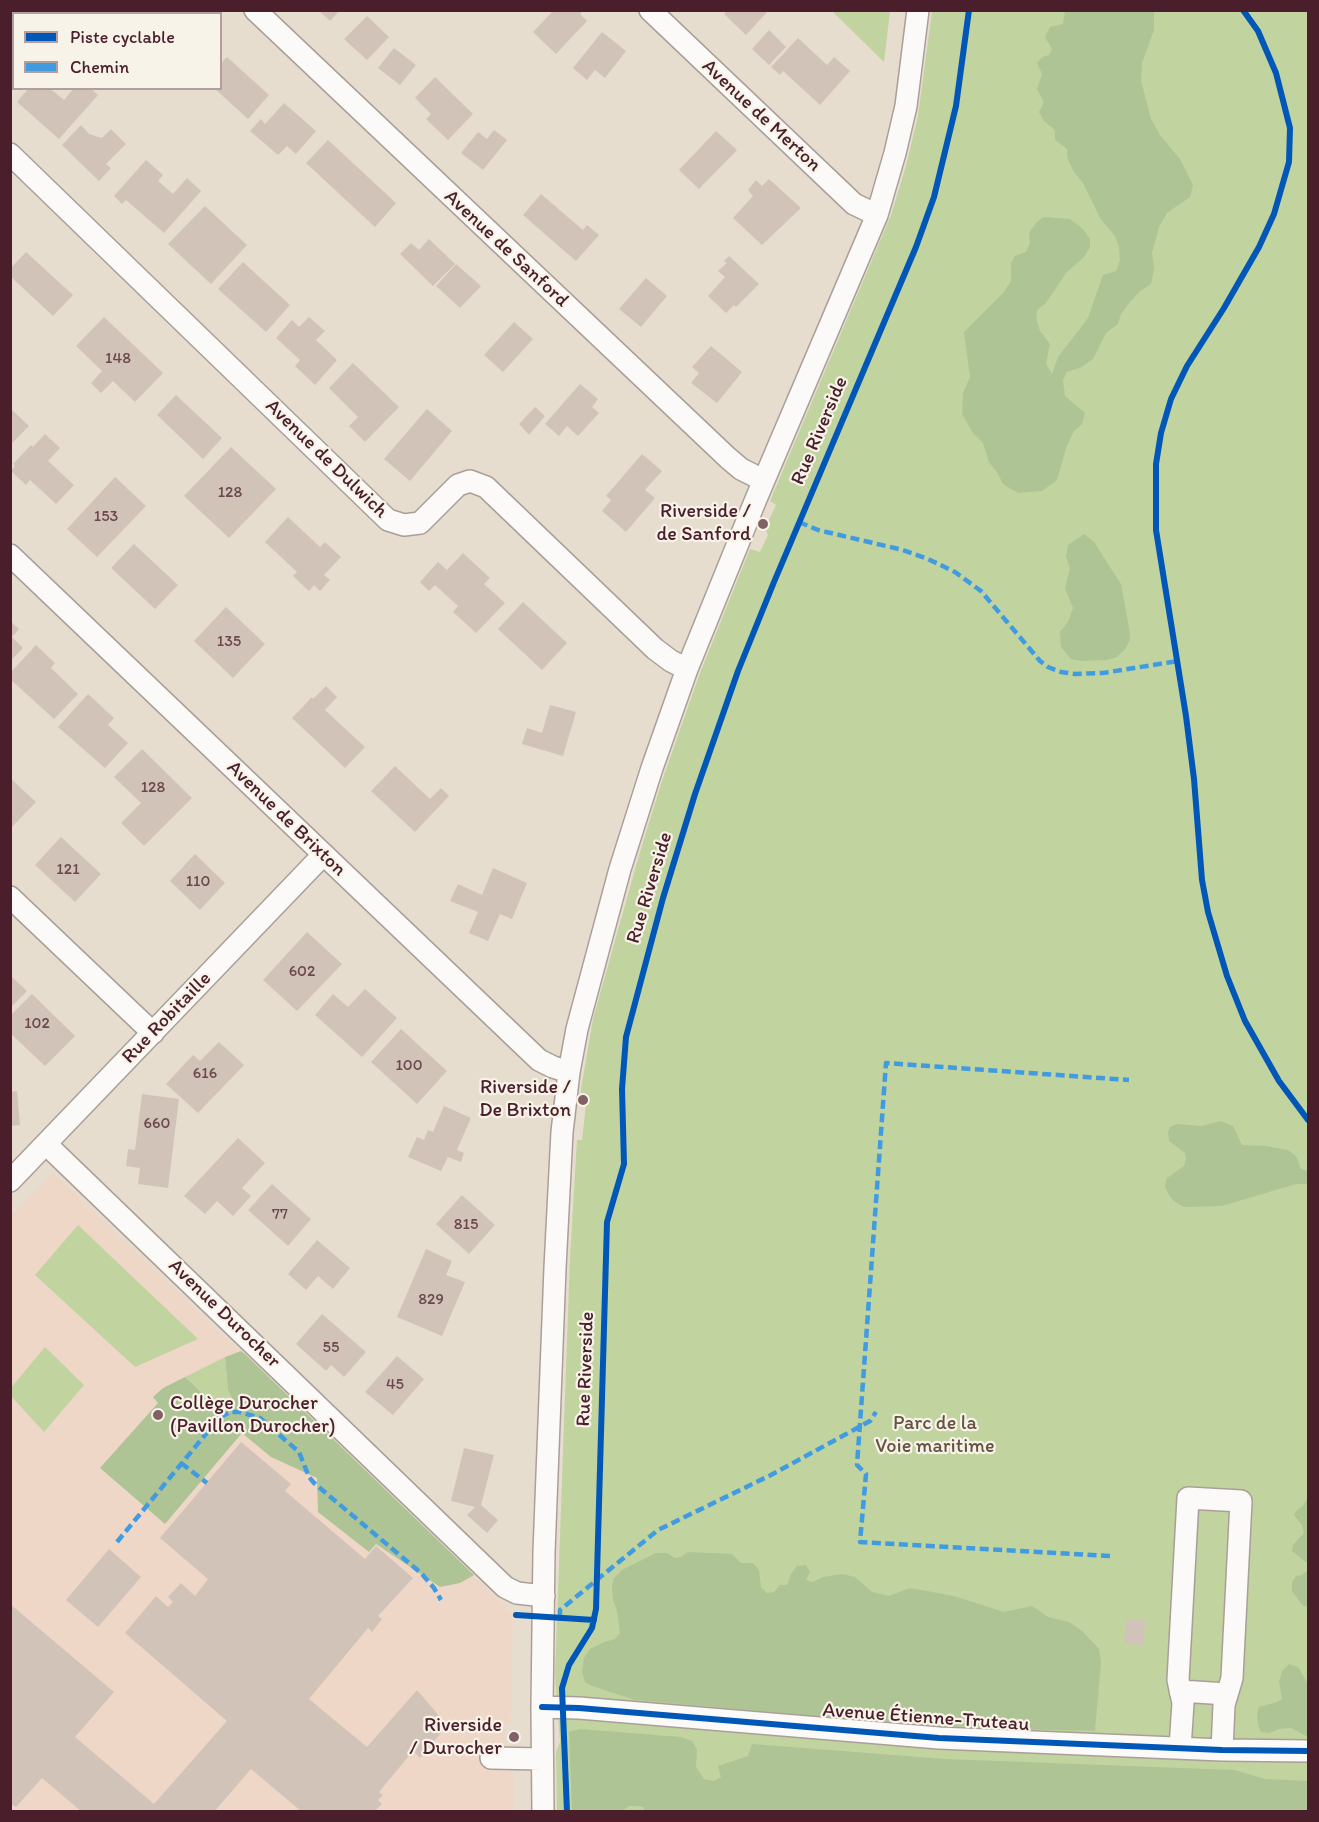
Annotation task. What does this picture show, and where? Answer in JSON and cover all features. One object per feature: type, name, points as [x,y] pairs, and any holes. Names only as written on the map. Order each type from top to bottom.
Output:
[{"type":"street","name":"Avenue de Sanford","points":[[255,10],[728,458],[741,469],[764,480]]},
{"type":"street","name":"Avenue de Merton","points":[[650,10],[854,204],[877,215]]},
{"type":"street","name":"Rue Riverside","points":[[543,1812],[544,1596],[558,1208],[562,1132],[569,1072],[581,1011],[617,880],[652,768],[687,669],[764,480],[877,215],[906,106],[918,10]]},
{"type":"street","name":"Avenue de Dulwich","points":[[10,154],[388,520],[404,525],[420,523],[458,485],[470,481],[486,487],[655,649],[687,669]]},
{"type":"street","name":"Avenue de Brixton","points":[[10,555],[538,1060],[569,1072]]},
{"type":"street","name":"Rue Robitaille","points":[[10,1181],[323,855]]},
{"type":"street","points":[[10,897],[153,1033]]},
{"type":"street","name":"Avenue Durocher","points":[[46,1144],[505,1587],[517,1593],[544,1596]]},
{"type":"street","points":[[1180,1748],[1183,1703],[1178,1680],[1188,1498],[1241,1501],[1232,1678],[1224,1706],[1222,1750]]},
{"type":"street","points":[[1180,1690],[1227,1694]]},
{"type":"street","name":"Avenue Étienne-Truteau","points":[[542,1707],[579,1708],[939,1738],[1222,1750],[1308,1751]]},
{"type":"street","points":[[490,1758],[542,1760]]},
{"type":"shaded area","name":"Collège Durocher (Pavillon Durocher)","points":[[53,1172],[513,1614],[511,1723],[506,1723],[506,1745],[512,1745],[514,1811],[11,1812],[11,1215]]},
{"type":"green space","points":[[832,11],[890,11],[884,62]]},
{"type":"green space","name":"Parc de la Voie maritime","points":[[932,11],[1308,11],[1308,1811],[557,1811],[556,1752],[560,1742],[555,1675],[570,1257],[577,1140],[582,1140],[587,1096],[581,1095],[581,1089],[593,1019],[640,852],[700,673],[750,549],[760,552],[768,535],[765,528],[776,505],[770,501],[891,215],[918,116]]},
{"type":"green space","points":[[1065,11],[1154,11],[1154,30],[1142,63],[1141,81],[1151,119],[1160,135],[1180,159],[1193,185],[1190,197],[1167,213],[1159,227],[1152,253],[1154,269],[1151,284],[1140,291],[1129,303],[1121,314],[1118,324],[1106,333],[1093,359],[1082,367],[1067,372],[1063,380],[1065,396],[1085,413],[1082,424],[1074,431],[1067,445],[1057,480],[1042,491],[1018,493],[1003,484],[989,462],[983,443],[973,433],[962,414],[963,393],[970,377],[964,332],[1004,292],[1011,281],[1011,263],[1015,256],[1026,252],[1030,243],[1029,233],[1036,223],[1043,217],[1070,219],[1083,229],[1090,239],[1090,247],[1084,257],[1066,273],[1046,303],[1037,310],[1036,318],[1040,331],[1050,344],[1046,364],[1052,374],[1058,357],[1088,318],[1103,275],[1116,271],[1120,261],[1115,236],[1100,218],[1083,183],[1074,172],[1068,160],[1067,149],[1055,140],[1055,130],[1044,121],[1039,112],[1044,102],[1037,89],[1042,74],[1037,63],[1042,57],[1049,55],[1052,49],[1045,37],[1050,27],[1063,24]]},
{"type":"green space","points":[[1084,534],[1094,542],[1121,584],[1129,628],[1130,639],[1126,648],[1117,657],[1106,660],[1071,659],[1061,647],[1060,632],[1068,622],[1073,608],[1065,588],[1070,568],[1066,557],[1068,545]]},
{"type":"green space","points":[[1220,1121],[1233,1126],[1242,1145],[1288,1150],[1296,1156],[1301,1169],[1308,1171],[1308,1184],[1296,1184],[1222,1206],[1184,1207],[1175,1202],[1165,1187],[1167,1178],[1184,1166],[1186,1159],[1185,1153],[1169,1141],[1170,1127],[1177,1124],[1202,1126]]},
{"type":"green space","points":[[78,1225],[198,1339],[135,1367],[35,1275]]},
{"type":"green space","points":[[45,1347],[84,1385],[44,1432],[11,1396],[10,1389]]},
{"type":"green space","points":[[241,1351],[474,1575],[460,1583],[440,1587],[376,1544],[369,1552],[318,1512],[317,1478],[271,1457],[242,1433],[165,1524],[100,1468],[158,1403],[153,1397],[163,1388],[185,1377],[214,1404],[236,1406],[228,1390],[225,1357]]},
{"type":"green space","points":[[225,1357],[228,1390],[236,1406],[214,1404],[185,1377]]},
{"type":"green space","points":[[1308,1497],[1308,1570],[1307,1563],[1292,1551],[1293,1545],[1304,1533],[1302,1525],[1294,1515]]},
{"type":"green space","points":[[688,1552],[732,1554],[741,1563],[753,1563],[759,1570],[761,1587],[767,1593],[774,1592],[780,1585],[787,1585],[797,1566],[806,1565],[810,1572],[806,1580],[813,1582],[823,1577],[842,1574],[855,1577],[872,1592],[889,1596],[910,1588],[954,1596],[1004,1612],[1032,1606],[1048,1617],[1069,1622],[1081,1630],[1099,1649],[1101,1662],[1095,1731],[1011,1729],[862,1720],[635,1700],[585,1682],[582,1672],[584,1658],[590,1649],[615,1639],[620,1633],[613,1600],[614,1578],[622,1570],[656,1553],[667,1553],[675,1558]]},
{"type":"green space","points":[[1308,1570],[1308,1606],[1303,1606],[1292,1591],[1292,1582],[1296,1576]]},
{"type":"green space","points":[[1289,1664],[1298,1667],[1308,1684],[1308,1737],[1291,1728],[1269,1733],[1261,1732],[1258,1725],[1259,1707],[1282,1699],[1279,1682],[1282,1671]]},
{"type":"green space","points":[[580,1729],[681,1737],[692,1741],[697,1749],[696,1767],[704,1779],[714,1781],[721,1777],[718,1766],[748,1756],[752,1744],[945,1759],[1235,1770],[1265,1779],[1308,1781],[1308,1811],[646,1812],[643,1807],[629,1806],[622,1811],[572,1811],[569,1732]]},
{"type":"building","points":[[125,10],[155,10],[154,12],[124,12]]},
{"type":"building","points":[[318,10],[340,10],[330,21]]},
{"type":"building","points":[[554,10],[580,10],[582,12],[580,14],[587,21],[556,54],[533,32]]},
{"type":"building","points":[[728,10],[769,10],[746,35],[724,14]]},
{"type":"building","points":[[367,16],[389,37],[367,60],[344,39]]},
{"type":"building","points":[[769,30],[786,47],[769,65],[752,49]]},
{"type":"building","points":[[602,32],[626,51],[605,78],[595,70],[587,80],[573,68]]},
{"type":"building","points":[[10,34],[12,36],[12,88],[10,90]]},
{"type":"building","points":[[798,38],[827,65],[834,57],[850,71],[820,105],[783,71],[780,75],[771,67]]},
{"type":"building","points":[[394,48],[416,65],[400,85],[378,68]]},
{"type":"building","points":[[227,57],[269,95],[248,119],[216,90],[222,90],[222,62]]},
{"type":"building","points":[[435,77],[473,114],[448,140],[426,119],[431,114],[415,98]]},
{"type":"building","points":[[27,90],[52,90],[64,100],[72,90],[92,90],[98,95],[59,139],[17,102]]},
{"type":"building","points":[[284,103],[316,131],[296,154],[287,146],[278,155],[250,131],[261,119],[265,124]]},
{"type":"building","points":[[81,125],[89,134],[102,138],[111,129],[126,144],[106,164],[111,168],[99,181],[62,145]]},
{"type":"building","points":[[494,130],[507,140],[483,170],[461,153],[478,132],[487,139]]},
{"type":"building","points":[[716,131],[737,150],[699,189],[679,170]]},
{"type":"building","points":[[328,140],[396,203],[375,227],[306,163]]},
{"type":"building","points":[[146,160],[163,175],[158,181],[173,194],[187,178],[201,191],[164,233],[126,200],[122,204],[114,196]]},
{"type":"building","points":[[769,179],[801,208],[762,245],[733,218],[753,196],[748,190],[756,180],[762,186]]},
{"type":"building","points":[[541,194],[583,230],[587,225],[599,235],[576,261],[523,215]]},
{"type":"building","points":[[205,206],[247,245],[211,284],[168,244]]},
{"type":"building","points":[[429,239],[455,264],[433,286],[400,254],[411,243],[419,250]]},
{"type":"building","points":[[26,252],[73,295],[53,316],[10,276],[10,269]]},
{"type":"building","points":[[729,256],[759,284],[736,307],[734,305],[726,313],[708,296],[725,277],[718,271],[727,263],[724,261]]},
{"type":"building","points":[[243,262],[290,305],[266,332],[218,289]]},
{"type":"building","points":[[456,264],[481,286],[460,308],[436,286]]},
{"type":"building","points":[[646,278],[667,296],[641,327],[619,309]]},
{"type":"building","points":[[104,317],[163,373],[135,402],[113,381],[101,393],[91,383],[102,371],[76,346]]},
{"type":"building","points":[[309,317],[325,331],[316,340],[337,360],[315,385],[295,366],[300,360],[276,338],[292,320],[299,327]]},
{"type":"building","points":[[514,322],[533,339],[503,372],[484,355]]},
{"type":"building","points":[[711,346],[742,372],[717,403],[691,383],[699,373],[692,367]]},
{"type":"building","points":[[353,363],[399,407],[365,442],[349,426],[358,417],[329,388]]},
{"type":"building","points":[[580,384],[598,399],[592,407],[599,413],[578,436],[567,426],[559,436],[545,424]]},
{"type":"building","points":[[176,395],[222,438],[203,459],[157,415]]},
{"type":"building","points":[[535,407],[545,416],[529,435],[519,424]]},
{"type":"building","points":[[10,408],[29,426],[10,445]]},
{"type":"building","points":[[427,409],[452,431],[410,481],[384,459]]},
{"type":"building","points":[[45,434],[60,448],[48,461],[74,485],[56,504],[30,480],[26,485],[11,471],[15,466],[13,464]]},
{"type":"building","points":[[231,447],[276,489],[229,538],[184,496]]},
{"type":"building","points":[[642,454],[662,471],[645,490],[655,498],[626,532],[602,511],[611,500],[606,496]]},
{"type":"building","points":[[115,477],[146,506],[97,557],[67,529]]},
{"type":"building","points":[[288,517],[320,547],[325,542],[341,557],[324,575],[330,580],[320,591],[314,585],[309,591],[293,576],[297,572],[265,542]]},
{"type":"building","points":[[134,544],[178,585],[155,609],[111,568]]},
{"type":"building","points":[[463,553],[490,578],[484,584],[505,603],[476,633],[453,612],[458,606],[435,585],[429,591],[420,582],[438,562],[447,570]]},
{"type":"building","points":[[523,602],[567,643],[542,670],[498,629]]},
{"type":"building","points":[[226,607],[265,644],[233,678],[194,641]]},
{"type":"building","points":[[10,621],[19,629],[12,637],[23,648],[10,661]]},
{"type":"building","points":[[36,645],[55,663],[51,668],[78,694],[54,719],[10,679],[10,673]]},
{"type":"building","points":[[326,686],[337,697],[325,710],[365,747],[345,768],[292,718]]},
{"type":"building","points":[[88,694],[114,718],[108,725],[128,743],[105,768],[58,727]]},
{"type":"building","points":[[550,705],[576,712],[563,756],[522,744],[527,728],[542,733]]},
{"type":"building","points":[[142,749],[192,798],[144,846],[121,823],[141,803],[114,777]]},
{"type":"building","points":[[395,766],[430,799],[441,788],[449,796],[415,832],[371,791]]},
{"type":"building","points":[[10,778],[36,802],[10,829]]},
{"type":"building","points":[[61,837],[101,874],[75,902],[35,865]]},
{"type":"building","points":[[195,854],[225,883],[200,910],[170,881]]},
{"type":"building","points":[[493,868],[527,883],[512,919],[500,914],[488,941],[469,933],[478,912],[450,901],[458,884],[482,895]]},
{"type":"building","points":[[307,932],[342,964],[297,1011],[263,980]]},
{"type":"building","points":[[10,975],[27,991],[10,1008]]},
{"type":"building","points":[[365,989],[397,1018],[362,1057],[315,1015],[333,994],[348,1007]]},
{"type":"building","points":[[32,994],[75,1036],[45,1066],[10,1033],[10,1016]]},
{"type":"building","points":[[401,1029],[447,1071],[417,1104],[371,1062]]},
{"type":"building","points":[[219,1042],[244,1065],[198,1113],[166,1084],[193,1055],[200,1061]]},
{"type":"building","points":[[17,1091],[20,1125],[10,1126],[10,1092]]},
{"type":"building","points":[[142,1094],[179,1099],[168,1188],[138,1184],[140,1168],[126,1166],[128,1149],[135,1150]]},
{"type":"building","points":[[444,1106],[471,1118],[457,1150],[464,1153],[461,1162],[448,1157],[441,1171],[408,1157],[417,1137],[424,1140],[428,1130],[433,1132]]},
{"type":"building","points":[[238,1138],[265,1163],[242,1188],[251,1196],[233,1216],[217,1201],[205,1214],[184,1196]]},
{"type":"building","points":[[272,1184],[311,1219],[288,1246],[248,1210]]},
{"type":"building","points":[[462,1195],[495,1225],[469,1254],[436,1224]]},
{"type":"building","points":[[317,1240],[350,1268],[333,1289],[318,1276],[306,1290],[288,1274]]},
{"type":"building","points":[[426,1249],[452,1261],[446,1275],[465,1282],[442,1336],[397,1317]]},
{"type":"building","points":[[322,1314],[366,1352],[344,1377],[331,1365],[326,1371],[296,1344]]},
{"type":"building","points":[[397,1356],[424,1379],[393,1415],[365,1392]]},
{"type":"building","points":[[241,1442],[291,1484],[285,1491],[365,1559],[376,1546],[413,1578],[378,1616],[382,1619],[372,1632],[368,1628],[309,1699],[367,1747],[417,1690],[441,1718],[438,1722],[445,1728],[420,1758],[413,1751],[379,1792],[383,1795],[378,1800],[382,1804],[374,1812],[302,1812],[251,1769],[214,1812],[82,1812],[42,1778],[16,1807],[10,1803],[10,1604],[114,1692],[75,1737],[154,1804],[227,1721],[125,1633],[156,1596],[168,1607],[173,1602],[168,1597],[181,1583],[195,1596],[208,1579],[160,1538]]},
{"type":"building","points":[[464,1448],[494,1455],[481,1505],[498,1520],[487,1533],[467,1515],[475,1507],[451,1501]]},
{"type":"building","points":[[109,1549],[141,1577],[98,1627],[66,1600]]},
{"type":"building","points":[[1126,1619],[1145,1620],[1144,1645],[1124,1644]]},
{"type":"marked path","points":[[799,522],[818,530],[903,550],[955,572],[981,591],[1040,661],[1061,672],[1103,673],[1178,661]]},
{"type":"marked path","points":[[1110,1556],[860,1542],[866,1474],[857,1465],[886,1063],[1129,1080]]},
{"type":"marked path","points":[[117,1542],[219,1418],[230,1412],[240,1412],[260,1418],[299,1452],[309,1477],[314,1483],[421,1573],[441,1600]]},
{"type":"marked path","points":[[560,1617],[560,1610],[658,1530],[771,1475],[870,1421],[876,1412]]},
{"type":"marked path","points":[[181,1463],[207,1483]]},
{"type":"cycle path","points":[[567,1812],[562,1688],[569,1665],[592,1628],[596,1609],[607,1222],[624,1164],[622,1089],[626,1037],[663,898],[695,794],[738,671],[916,247],[934,197],[956,106],[969,10]]},
{"type":"cycle path","points":[[1243,10],[1258,31],[1276,73],[1290,128],[1289,162],[1274,214],[1259,247],[1187,366],[1171,399],[1161,433],[1156,464],[1156,530],[1186,716],[1194,779],[1202,880],[1208,912],[1227,976],[1245,1021],[1279,1081],[1308,1120]]},
{"type":"cycle path","points":[[516,1615],[594,1620]]},
{"type":"cycle path","points":[[542,1707],[579,1708],[939,1738],[1222,1750],[1308,1751]]},
{"type":"place","name":"Riverside / de Sanford","points":[[763,524]]},
{"type":"place","name":"Riverside / De Brixton","points":[[583,1100]]},
{"type":"place","name":"Collège Durocher (Pavillon Durocher)","points":[[158,1415]]},
{"type":"place","name":"Riverside / Durocher","points":[[514,1737]]}]
